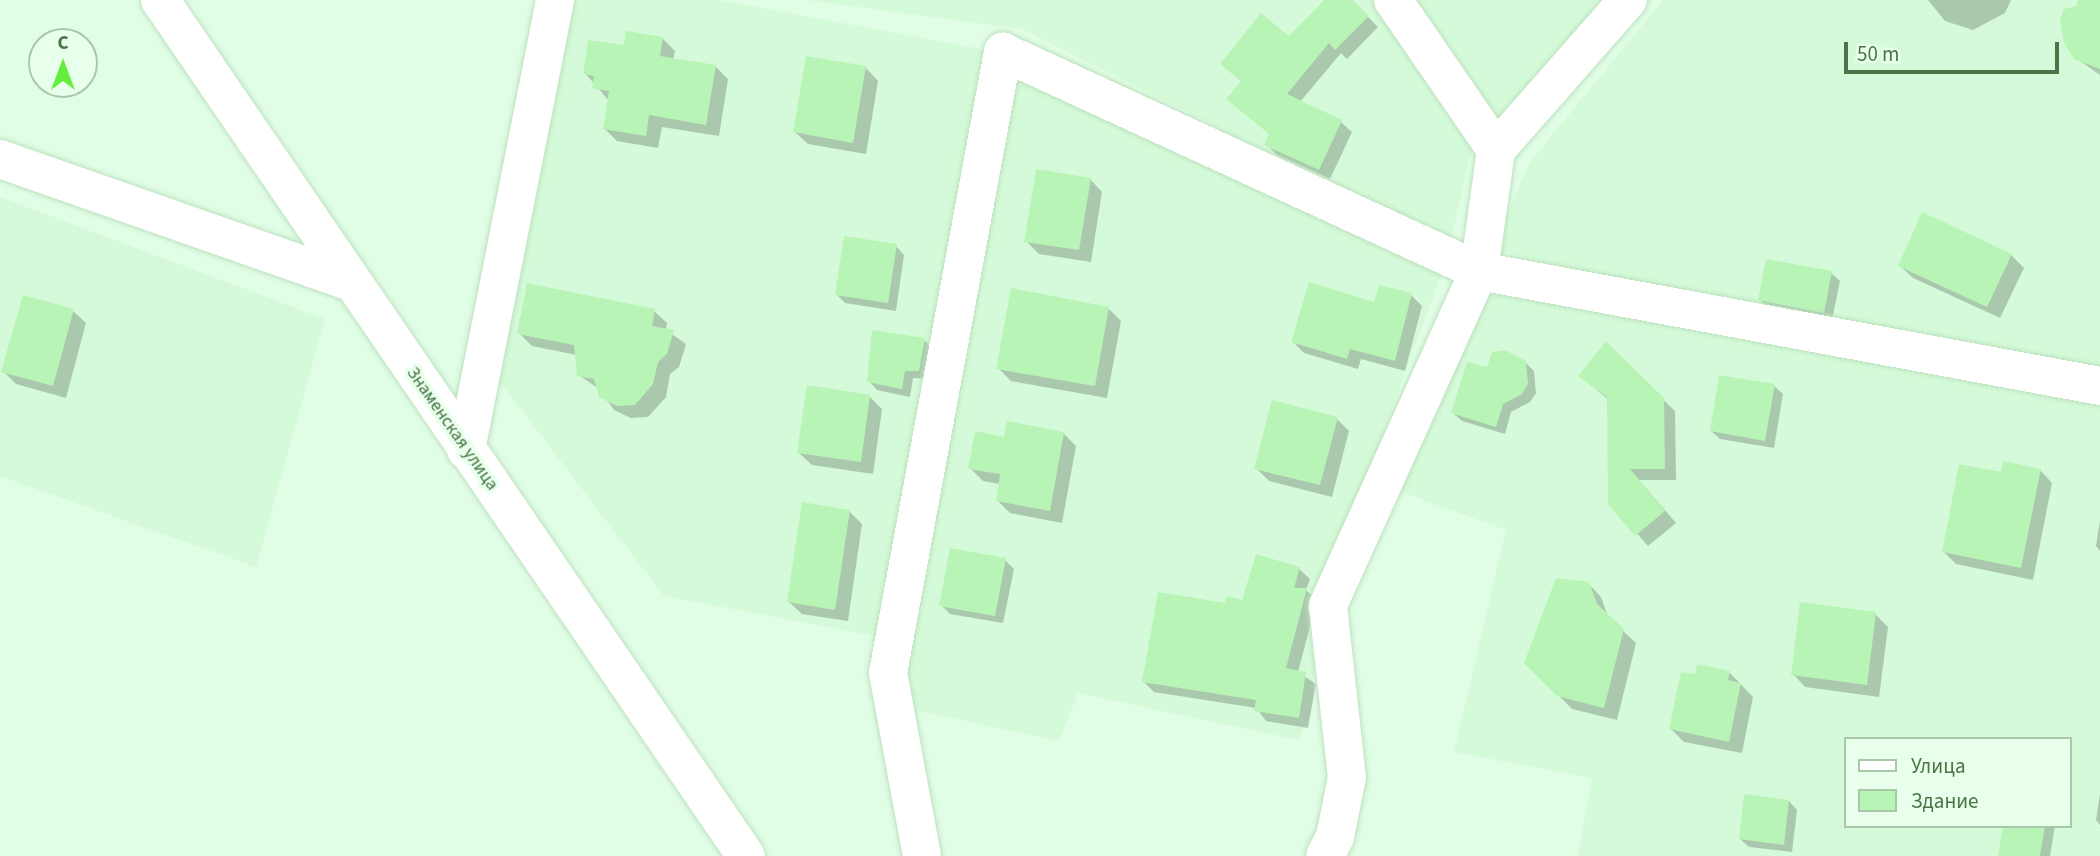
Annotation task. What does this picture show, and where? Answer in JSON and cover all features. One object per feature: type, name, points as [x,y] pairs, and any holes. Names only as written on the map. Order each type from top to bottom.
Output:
[{"type":"street","name":"Знаменская улица","points":[[160,0],[746,856]]},
{"type":"street","points":[[466,450],[555,0]]},
{"type":"street","points":[[1393,0],[1496,150]]},
{"type":"street","points":[[1325,856],[1335,837],[1347,777],[1328,606],[1479,271],[1496,150],[1628,0]]},
{"type":"street","points":[[922,856],[888,673],[1003,52],[1479,271],[2100,386]]},
{"type":"street","points":[[0,159],[351,282]]},
{"type":"shaded area","points":[[555,0],[719,0],[992,51],[876,636],[664,596],[484,361]]},
{"type":"shaded area","points":[[806,0],[1373,0],[1473,145],[1450,244],[1022,29]]},
{"type":"shaded area","points":[[1410,0],[1614,0],[1501,125]]},
{"type":"shaded area","points":[[1663,0],[2100,0],[2100,374],[1651,295],[1492,248],[1530,162]]},
{"type":"shaded area","points":[[1009,83],[1057,89],[1442,272],[1319,610],[1311,711],[1298,740],[1078,693],[1059,741],[910,709],[903,643]]},
{"type":"shaded area","points":[[0,197],[325,319],[256,567],[0,476]]},
{"type":"shaded area","points":[[1483,281],[2100,396],[2100,856],[1578,856],[1592,778],[1454,752],[1506,530],[1396,490]]},
{"type":"building","points":[[1324,0],[1353,0],[1369,16],[1335,50],[1329,43],[1287,94],[1342,120],[1319,170],[1264,145],[1269,134],[1226,99],[1241,81],[1220,64],[1261,13],[1289,36]]},
{"type":"building","points":[[2078,0],[2100,0],[2100,69],[2074,59],[2064,43],[2060,19],[2064,9],[2076,6]]},
{"type":"building","points":[[626,31],[663,37],[660,56],[716,65],[706,125],[649,115],[646,136],[603,129],[609,91],[592,88],[594,76],[583,74],[588,40],[624,45]]},
{"type":"building","points":[[806,56],[866,66],[853,143],[793,132]]},
{"type":"building","points":[[1036,169],[1091,178],[1079,250],[1024,242]]},
{"type":"building","points":[[1922,212],[2012,254],[1987,307],[1898,266]]},
{"type":"building","points":[[844,236],[897,244],[888,303],[835,295]]},
{"type":"building","points":[[1766,259],[1832,271],[1824,313],[1758,300]]},
{"type":"building","points":[[1309,282],[1374,302],[1379,285],[1412,293],[1395,361],[1350,349],[1347,359],[1291,342]]},
{"type":"building","points":[[527,283],[655,309],[652,326],[674,330],[667,354],[658,362],[653,384],[635,405],[617,406],[599,397],[594,379],[577,376],[574,345],[517,334]]},
{"type":"building","points":[[1011,288],[1109,307],[1095,386],[996,369]]},
{"type":"building","points":[[23,295],[74,309],[53,386],[1,372]]},
{"type":"building","points":[[872,330],[925,338],[919,371],[905,371],[902,389],[867,382]]},
{"type":"building","points":[[1606,341],[1664,398],[1665,469],[1630,469],[1665,511],[1635,536],[1608,504],[1607,397],[1578,376]]},
{"type":"building","points":[[1505,350],[1526,361],[1528,384],[1522,394],[1503,404],[1496,427],[1451,413],[1467,362],[1487,367],[1492,352]]},
{"type":"building","points":[[1719,375],[1775,384],[1765,441],[1710,431]]},
{"type":"building","points":[[807,385],[870,395],[861,462],[797,453]]},
{"type":"building","points":[[1272,400],[1338,417],[1320,485],[1254,469]]},
{"type":"building","points":[[1007,421],[1064,432],[1050,511],[996,501],[1000,474],[968,469],[975,431],[1004,437]]},
{"type":"building","points":[[2003,461],[2041,469],[2021,568],[1942,552],[1959,464],[2001,472]]},
{"type":"building","points":[[802,502],[850,510],[835,610],[787,602]]},
{"type":"building","points":[[950,548],[1006,558],[995,616],[939,606]]},
{"type":"building","points":[[1256,554],[1300,567],[1294,588],[1307,588],[1286,668],[1306,672],[1299,718],[1254,711],[1256,700],[1142,682],[1158,592],[1225,603],[1227,596],[1242,600]]},
{"type":"building","points":[[1556,578],[1589,582],[1597,604],[1624,629],[1604,708],[1557,696],[1524,663]]},
{"type":"building","points":[[1800,602],[1876,612],[1867,685],[1791,675]]},
{"type":"building","points":[[1697,664],[1730,671],[1728,680],[1741,683],[1729,742],[1669,729],[1681,672],[1695,674]]},
{"type":"building","points":[[1744,794],[1789,800],[1784,845],[1739,839]]},
{"type":"building","points":[[2003,828],[2045,828],[2040,856],[1998,856]]}]
